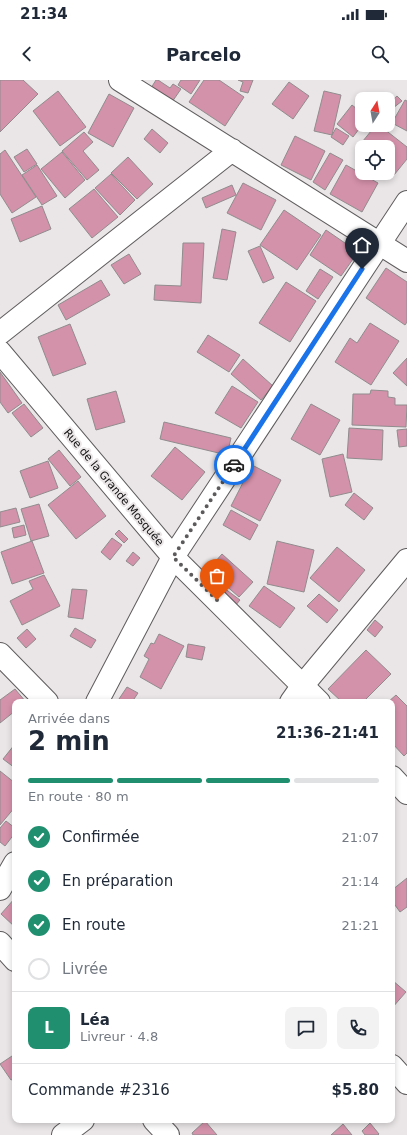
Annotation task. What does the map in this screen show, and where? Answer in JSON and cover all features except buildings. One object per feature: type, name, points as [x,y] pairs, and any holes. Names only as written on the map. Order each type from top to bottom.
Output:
[{"type":"street","points":[[120,80],[407,260]]},
{"type":"street","points":[[0,333],[232,150]]},
{"type":"street","points":[[99,699],[173,557],[407,202]]},
{"type":"street","name":"Rue de la Grande Mosquée","points":[[0,352],[173,557],[297,694],[311,699]]},
{"type":"street","points":[[297,694],[407,560]]},
{"type":"street","points":[[0,654],[44,699]]},
{"type":"street","points":[[395,781],[407,793]]},
{"type":"street","points":[[0,889],[12,867]]},
{"type":"street","points":[[0,943],[12,957]]},
{"type":"street","points":[[395,1069],[407,1083]]},
{"type":"street","points":[[63,1135],[80,1123]]},
{"type":"street","points":[[157,1123],[168,1135]]},
{"type":"way so far","points":[[217,600],[173,557],[234,465]]},
{"type":"route","points":[[234,465],[362,269]]}]
